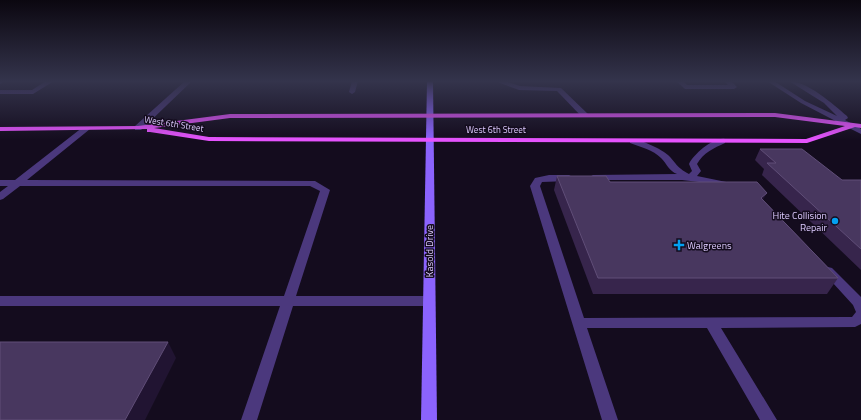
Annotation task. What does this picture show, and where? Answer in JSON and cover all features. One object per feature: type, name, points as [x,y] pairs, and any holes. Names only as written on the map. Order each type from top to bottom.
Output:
[{"type":"main road","name":"Kasold Drive","points":[[429,420],[430,101]]},
{"type":"main road","name":"West 6th Street","points":[[0,129],[138,128],[230,116],[775,115],[857,126]]},
{"type":"main road","name":"West 6th Street","points":[[138,128],[209,139],[807,141],[857,126]]},
{"type":"street","points":[[138,128],[168,101]]},
{"type":"street","points":[[570,101],[585,115]]},
{"type":"street","points":[[801,101],[857,126]]},
{"type":"street","points":[[824,101],[857,126],[861,132]]},
{"type":"street","points":[[0,197],[86,128]]},
{"type":"street","points":[[633,141],[657,151],[665,157],[675,170],[690,178]]},
{"type":"street","points":[[690,178],[698,171],[694,164],[702,152],[722,141]]},
{"type":"street","points":[[610,420],[535,186],[538,180],[549,178],[690,178],[710,180],[744,189]]},
{"type":"street","points":[[0,183],[312,183],[325,190],[249,420]]},
{"type":"street","points":[[822,264],[859,303],[861,309]]},
{"type":"street","points":[[0,301],[429,301]]},
{"type":"street","points":[[579,323],[855,322],[861,316]]},
{"type":"street","points":[[711,323],[769,420]]},
{"type":"building","name":"Hite Collision Repair","points":[[760,149],[802,149],[842,180],[861,180],[861,249],[767,163],[776,163]]},
{"type":"building","name":"Walgreens","points":[[557,176],[606,176],[610,182],[757,182],[767,193],[761,198],[838,278],[598,278]]},
{"type":"building","points":[[0,342],[168,342],[125,420],[0,420]]},
{"type":"place","name":"Hite Collision Repair","points":[[835,221]]},
{"type":"place","name":"Walgreens","points":[[679,245]]}]
